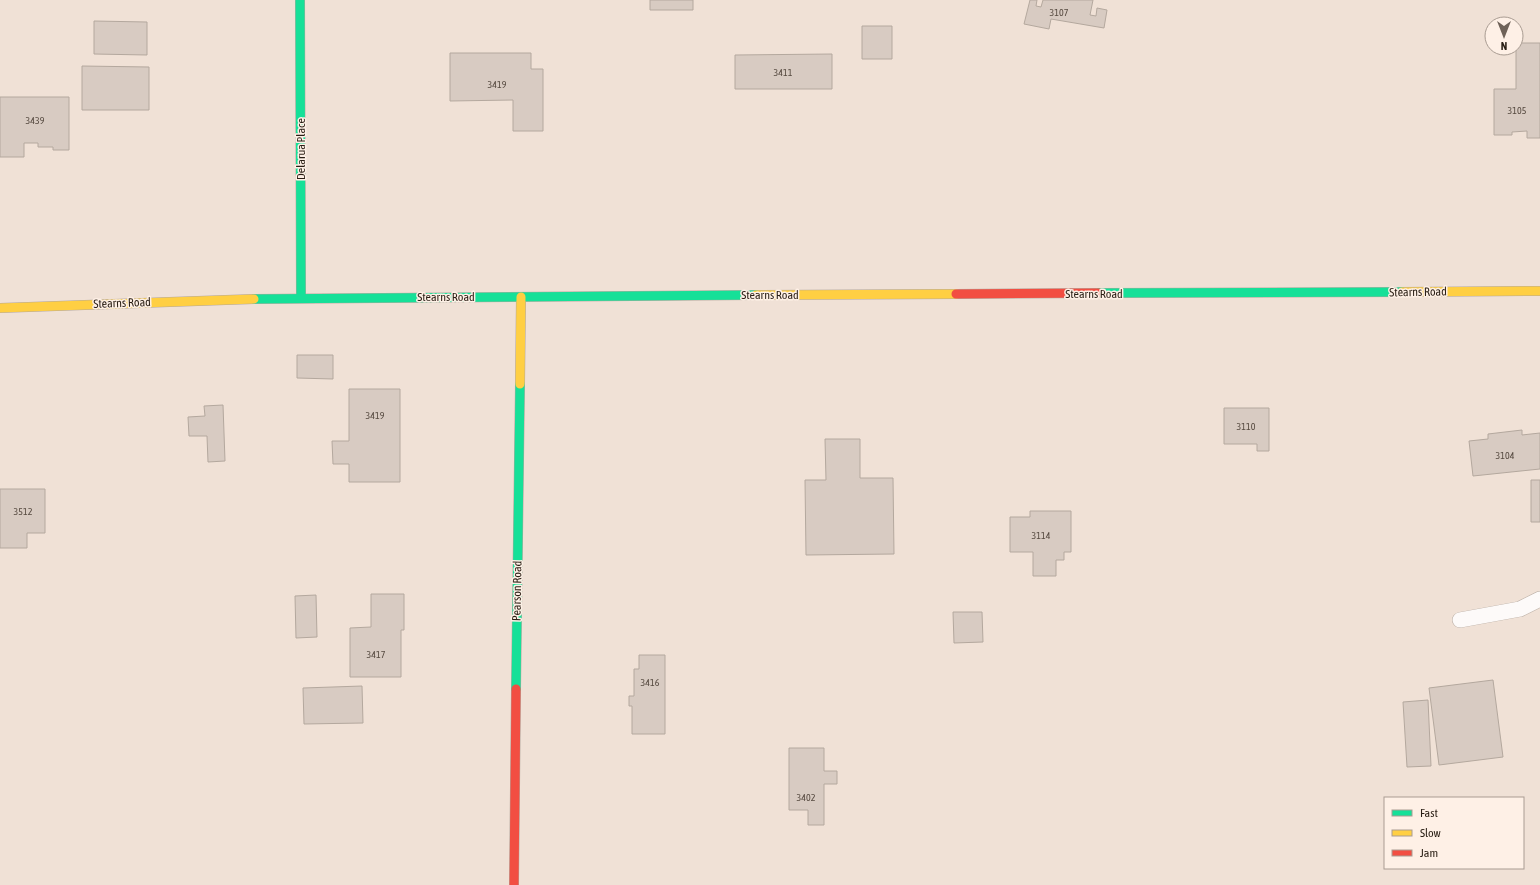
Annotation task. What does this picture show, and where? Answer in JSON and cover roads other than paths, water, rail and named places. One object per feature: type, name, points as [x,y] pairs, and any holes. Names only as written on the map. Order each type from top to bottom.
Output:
[{"type":"street","name":"Delarua Place","points":[[300,0],[302,297]]},
{"type":"street","name":"Stearns Road","points":[[0,308],[302,297],[1540,291]]},
{"type":"street","name":"Pearson Road","points":[[514,885],[521,297]]},
{"type":"lane","points":[[1460,620],[1520,609],[1540,599]]}]
